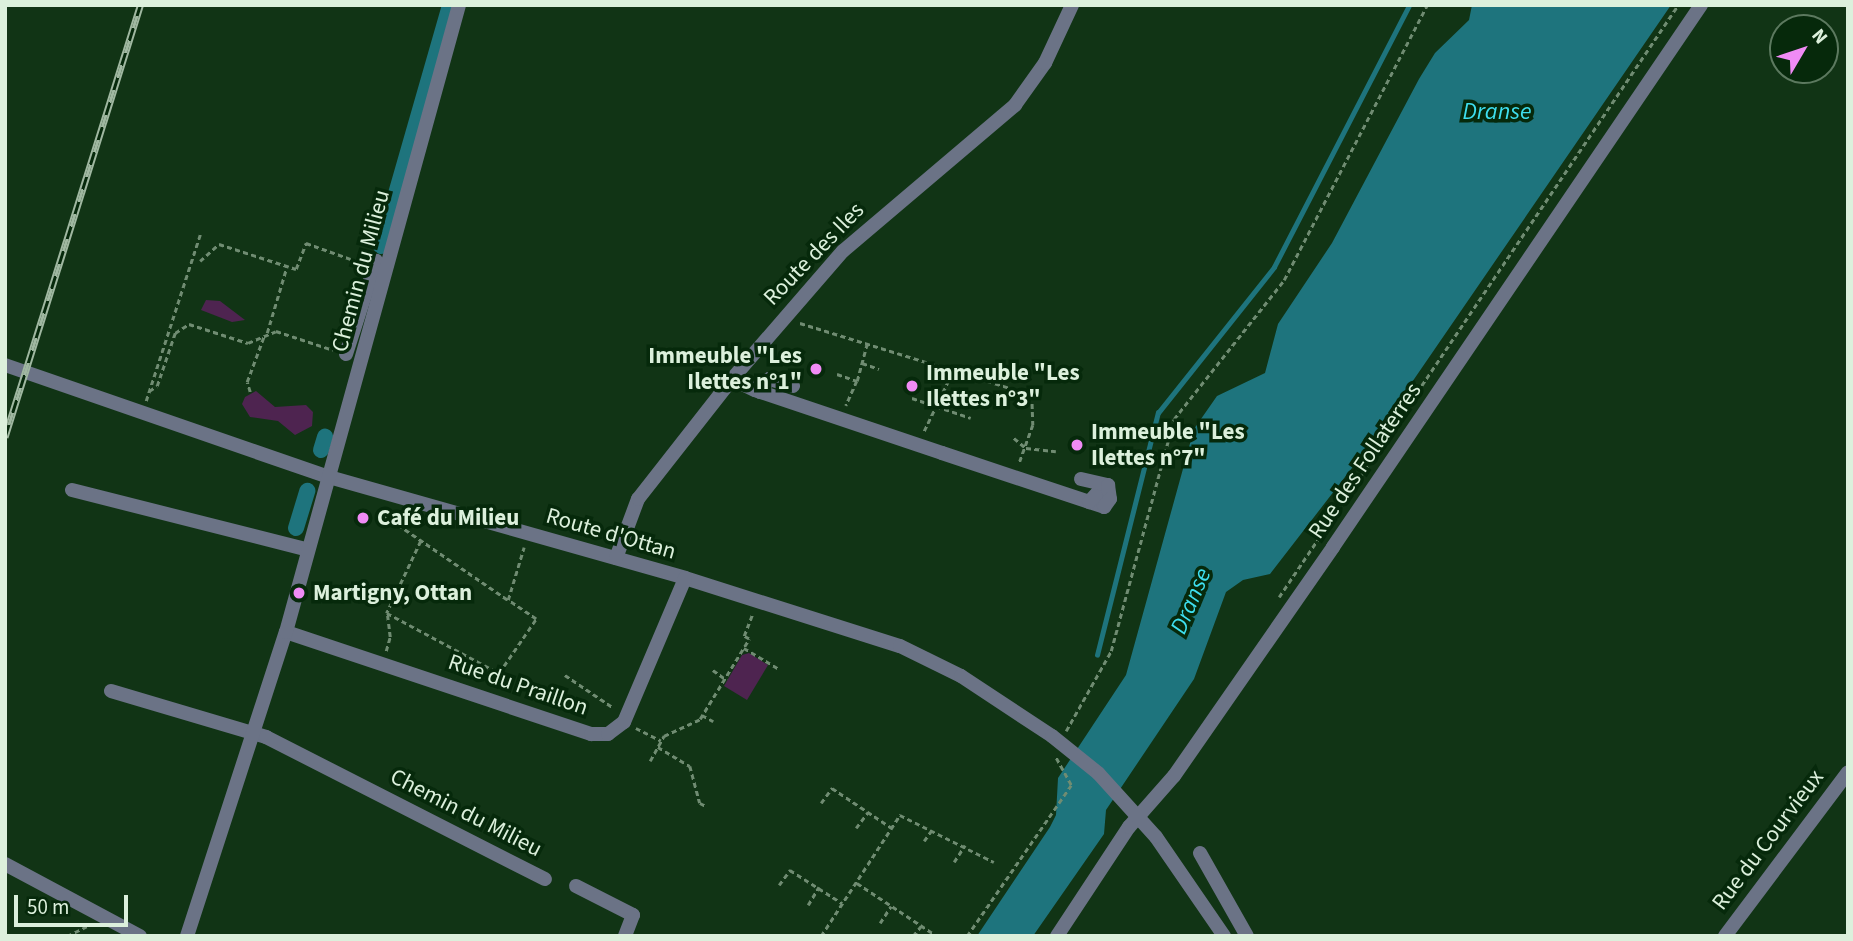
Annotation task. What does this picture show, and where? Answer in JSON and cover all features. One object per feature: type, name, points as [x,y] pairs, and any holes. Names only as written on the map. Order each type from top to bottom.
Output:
[{"type":"street","name":"Chemin du Milieu","points":[[187,936],[286,632],[306,549],[329,477],[459,5]]},
{"type":"street","name":"Route des Iles","points":[[616,558],[638,499],[732,379],[843,251],[1014,105],[1045,63],[1072,5]]},
{"type":"street","name":"Rue des Follaterres","points":[[1057,936],[1129,827],[1178,769],[1334,547],[1701,5]]},
{"type":"street","points":[[346,354],[376,261]]},
{"type":"street","name":"Route d'Ottan","points":[[5,365],[329,477],[685,578],[900,646],[961,676],[1060,743],[1120,795],[1156,837],[1224,936]]},
{"type":"street","points":[[732,379],[760,392],[1089,502],[1099,491],[1104,507],[1110,499],[1108,485],[1081,480]]},
{"type":"street","points":[[760,392],[769,379],[793,386]]},
{"type":"street","points":[[72,490],[306,549]]},
{"type":"street","points":[[625,719],[685,578]]},
{"type":"street","name":"Rue du Praillon","points":[[286,632],[591,734],[608,734],[625,719]]},
{"type":"street","name":"Chemin du Milieu","points":[[111,691],[253,733],[545,879]]},
{"type":"street","name":"Rue du Courvieux","points":[[1725,936],[1848,772]]},
{"type":"street","points":[[1200,853],[1247,936]]},
{"type":"street","points":[[5,864],[140,936]]},
{"type":"street","points":[[576,886],[634,915],[625,936]]},
{"type":"path","points":[[967,936],[1071,785],[1054,760],[1060,743],[1111,651],[1174,419],[1284,280],[1427,5]]},
{"type":"path","points":[[1274,604],[1678,5]]},
{"type":"path","points":[[142,414],[200,234]]},
{"type":"path","points":[[200,261],[219,244],[296,269],[306,243],[373,266],[376,261]]},
{"type":"path","points":[[250,391],[247,382],[287,266]]},
{"type":"path","points":[[790,320],[1032,395],[1033,425],[1021,464],[1009,462]]},
{"type":"path","points":[[149,391],[157,386],[175,333],[189,324],[248,343],[276,331],[346,354]]},
{"type":"path","points":[[857,415],[846,406],[857,381],[867,344]]},
{"type":"path","points":[[862,363],[879,369]]},
{"type":"path","points":[[934,438],[923,432],[932,408],[953,371]]},
{"type":"path","points":[[836,374],[857,381]]},
{"type":"path","points":[[912,398],[932,408],[971,418]]},
{"type":"path","points":[[1014,438],[1026,448],[1056,451]]},
{"type":"path","points":[[387,503],[384,515],[536,619],[499,673],[492,700]]},
{"type":"path","points":[[508,600],[526,533]]},
{"type":"path","points":[[382,663],[390,637],[387,613],[421,541]]},
{"type":"path","points":[[387,613],[499,673]]},
{"type":"path","points":[[650,761],[661,741],[702,715],[749,639],[744,636],[746,632]]},
{"type":"path","points":[[744,648],[746,654]]},
{"type":"path","points":[[744,648],[779,669]]},
{"type":"path","points":[[713,670],[726,679]]},
{"type":"path","points":[[565,675],[625,719],[661,741]]},
{"type":"path","points":[[702,715],[713,721]]},
{"type":"path","points":[[658,747],[690,766],[700,803],[706,806]]},
{"type":"path","points":[[821,803],[832,788],[892,828]]},
{"type":"path","points":[[856,828],[868,812]]},
{"type":"path","points":[[821,936],[900,815],[933,828],[994,862]]},
{"type":"path","points":[[924,841],[933,828]]},
{"type":"path","points":[[954,862],[965,845]]},
{"type":"path","points":[[779,885],[790,870],[842,903]]},
{"type":"path","points":[[857,883],[937,936]]},
{"type":"path","points":[[808,905],[819,887]]},
{"type":"path","points":[[880,923],[891,906]]},
{"type":"path","points":[[67,936],[105,917]]},
{"type":"path","points":[[913,936],[921,926]]},
{"type":"shaded area","points":[[206,300],[220,301],[245,320],[232,322],[201,310]]},
{"type":"shaded area","points":[[256,391],[275,407],[306,405],[313,412],[312,426],[295,435],[278,421],[250,417],[242,404],[245,397]]},
{"type":"shaded area","points":[[749,653],[768,665],[747,700],[724,686],[742,655]]},
{"type":"water","name":"Dranse","points":[[1472,5],[1671,5],[1362,455],[1270,574],[1243,580],[1226,592],[1194,679],[1106,810],[1104,834],[1033,936],[977,936],[1050,827],[1056,815],[1058,778],[1126,675],[1194,429],[1217,396],[1265,373],[1278,324],[1332,243],[1419,79],[1435,53],[1469,20]]},
{"type":"waterway","points":[[381,246],[450,5]]},
{"type":"waterway","points":[[1097,655],[1158,413],[1274,267],[1409,5]]},
{"type":"waterway","points":[[321,450],[325,437]]},
{"type":"waterway","points":[[296,528],[307,491]]},
{"type":"railway","points":[[5,437],[140,5]]},
{"type":"place","name":"Immeuble \"Les Ilettes n°1\"","points":[[816,369]]},
{"type":"place","name":"Immeuble \"Les Ilettes n°3\"","points":[[912,386]]},
{"type":"place","name":"Immeuble \"Les Ilettes n°7\"","points":[[1077,445]]},
{"type":"place","name":"Café du Milieu","points":[[363,518]]},
{"type":"place","name":"Martigny, Ottan","points":[[299,593]]}]
